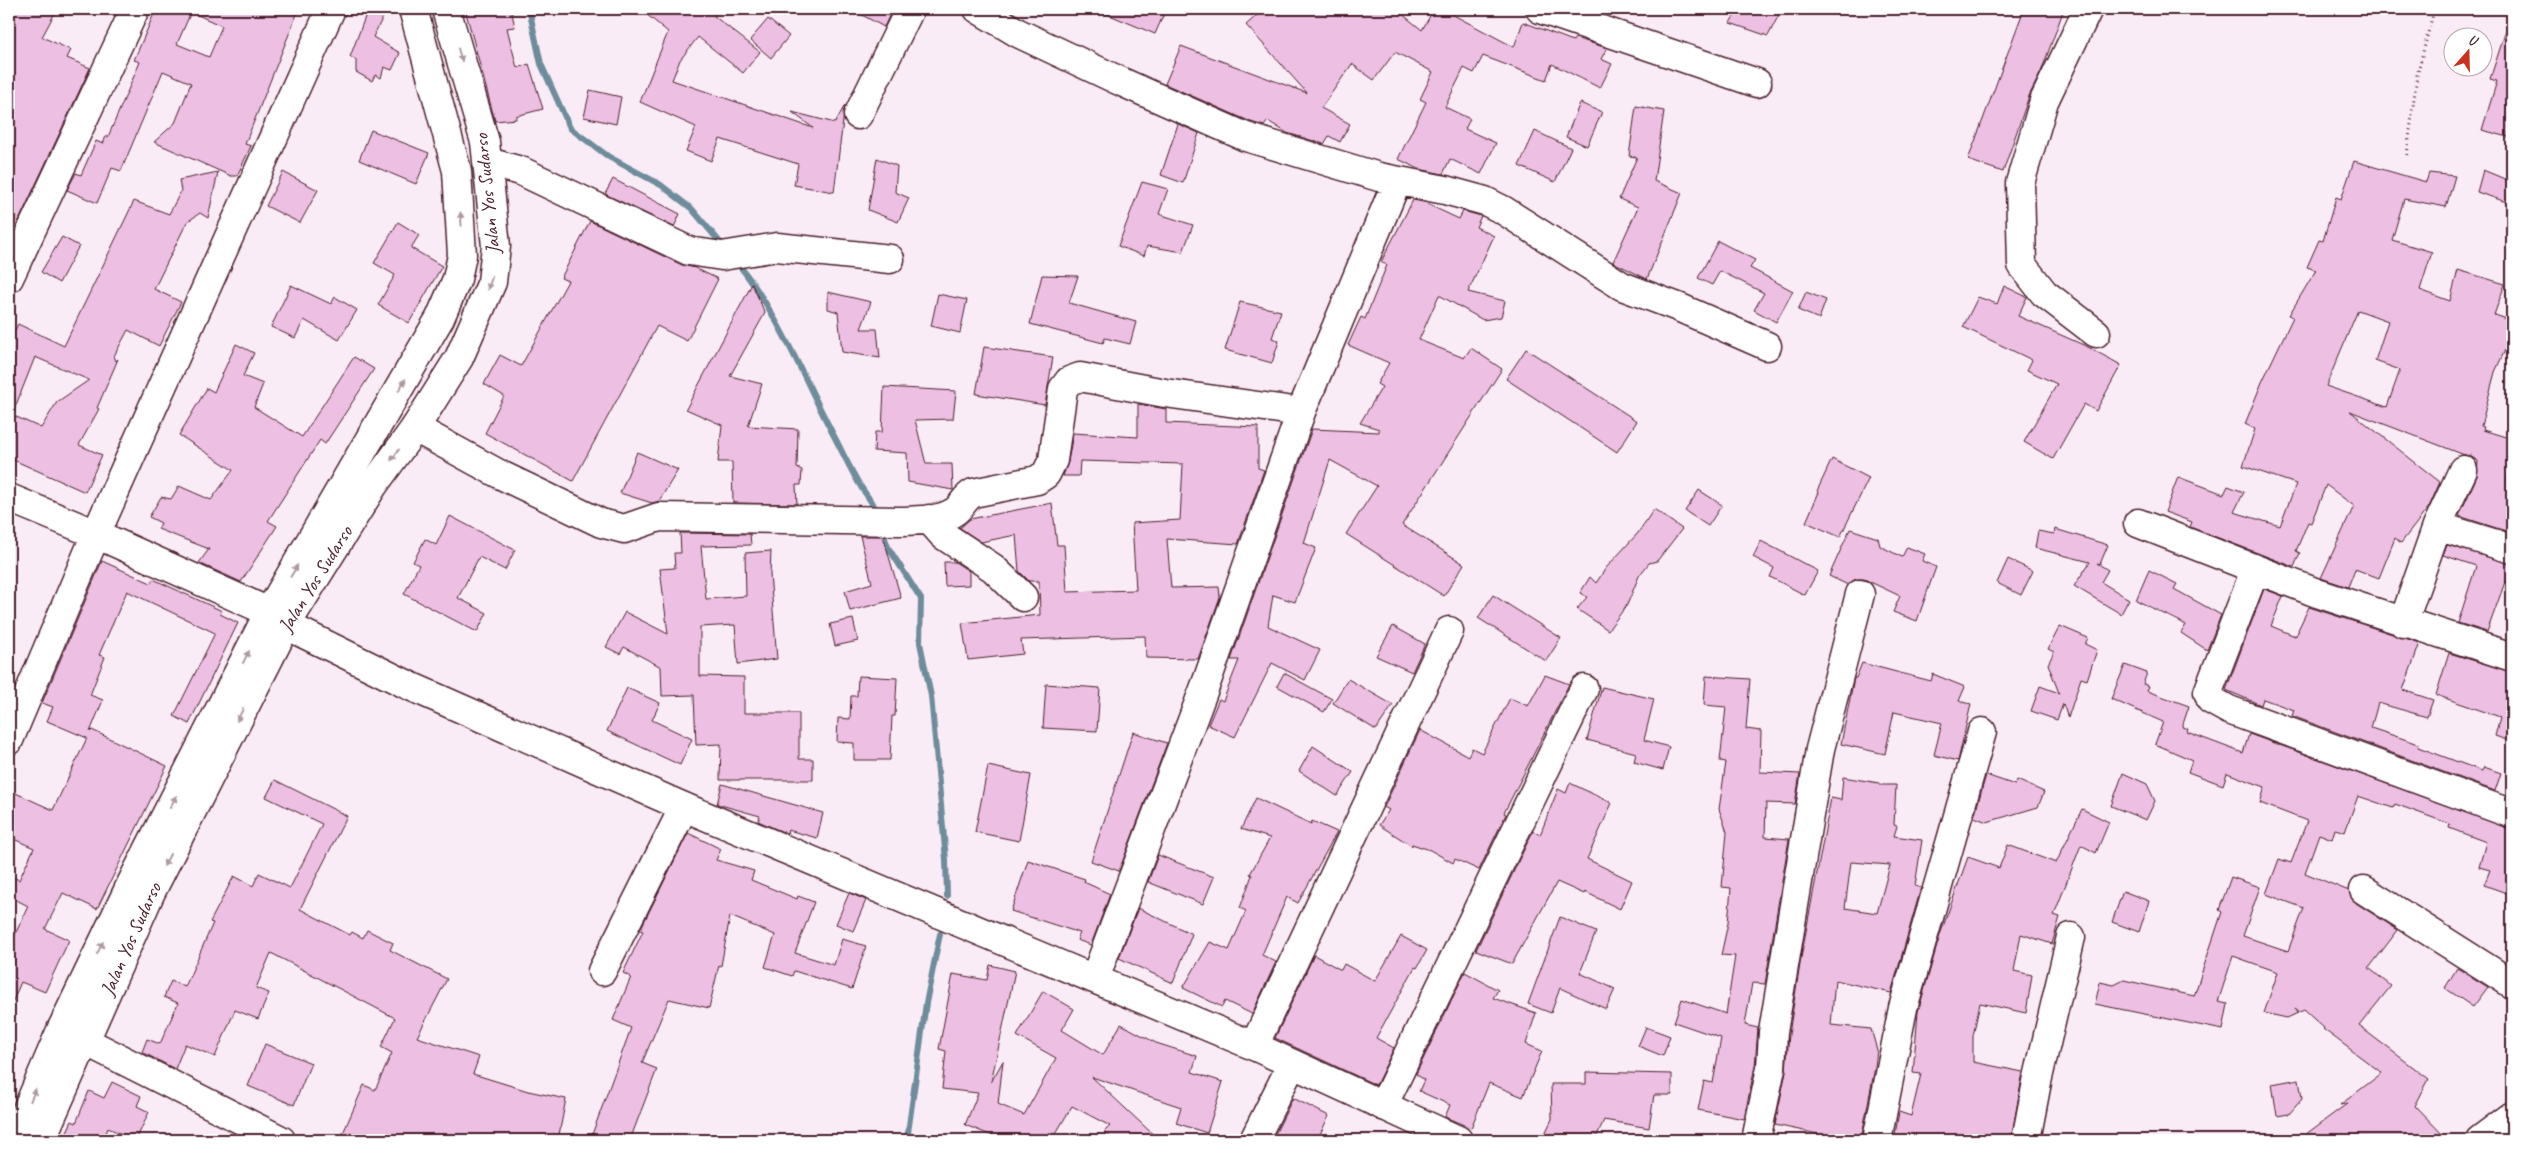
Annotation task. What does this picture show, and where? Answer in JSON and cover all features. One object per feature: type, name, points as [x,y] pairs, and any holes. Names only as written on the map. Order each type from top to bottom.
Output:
[{"type":"main road","points":[[9,278],[136,9]]},
{"type":"main road","points":[[9,740],[96,534],[331,9]]},
{"type":"main road","name":"Jalan Yos Sudarso","points":[[14,1140],[61,1030],[106,935],[278,619],[362,480],[457,279],[462,256],[457,171],[413,9]]},
{"type":"main road","name":"Jalan Yos Sudarso","points":[[362,480],[415,428],[459,358],[492,282],[496,246],[488,162],[478,116],[446,9]]},
{"type":"main road","points":[[858,115],[910,9]]},
{"type":"main road","points":[[978,9],[1018,33],[1202,118],[1302,155],[1397,181],[1445,190],[1485,201],[1503,210],[1622,286],[1678,307],[1767,346]]},
{"type":"main road","points":[[1540,9],[1756,83]]},
{"type":"main road","points":[[2088,9],[2044,101],[2020,183],[2022,265],[2044,293],[2096,333]]},
{"type":"main road","points":[[488,162],[521,171],[689,252],[732,254],[777,247],[890,259]]},
{"type":"main road","points":[[1095,978],[1207,680],[1301,412],[1397,181]]},
{"type":"main road","points":[[415,428],[501,475],[601,523],[624,529],[659,517],[886,521],[929,519],[953,513],[967,496],[973,493],[1036,480],[1046,474],[1053,460],[1063,390],[1069,381],[1080,377],[1165,393],[1301,412]]},
{"type":"main road","points":[[2403,622],[2437,526],[2463,470]]},
{"type":"main road","points":[[9,498],[96,534],[278,619],[410,686],[684,807],[1254,1046],[1458,1140]]},
{"type":"main road","points":[[929,519],[943,535],[964,551],[993,568],[1023,597]]},
{"type":"main road","points":[[2138,523],[2254,570],[2403,622],[2512,657]]},
{"type":"main road","points":[[2437,526],[2512,549]]},
{"type":"main road","points":[[2254,570],[2208,692],[2211,700],[2229,710],[2512,814]]},
{"type":"main road","points":[[1756,1140],[1769,1076],[1773,1032],[1820,749],[1860,594]]},
{"type":"main road","name":"Jalan Yos Sudarso","points":[[41,1140],[150,894],[278,619]]},
{"type":"main road","points":[[1254,1046],[1449,631]]},
{"type":"main road","points":[[1383,1106],[1584,689]]},
{"type":"main road","points":[[1878,1140],[1903,1008],[1982,732]]},
{"type":"main road","points":[[602,971],[684,807]]},
{"type":"main road","points":[[2364,890],[2512,984]]},
{"type":"main road","points":[[2026,1140],[2037,1082],[2071,937]]},
{"type":"main road","points":[[85,1041],[281,1140]]},
{"type":"main road","points":[[1254,1140],[1292,1064]]},
{"type":"main road","points":[[2480,1140],[2512,1116]]},
{"type":"path","points":[[2407,155],[2417,75],[2433,14],[2430,9]]},
{"type":"building","points":[[9,9],[57,9],[42,37],[71,50],[67,58],[90,68],[15,229],[9,226]]},
{"type":"building","points":[[156,9],[299,9],[245,144],[251,146],[237,176],[231,176],[154,142],[175,123],[191,83],[163,71],[121,171],[112,168],[97,203],[67,190],[76,173],[81,175],[96,141],[103,144],[106,136],[108,137],[140,62],[134,60]],"holes":[[[191,12],[222,26],[209,57],[177,44]]]},
{"type":"building","points":[[368,9],[384,15],[373,37],[400,53],[392,70],[384,67],[381,78],[375,75],[372,81],[356,72],[356,60],[350,57]]},
{"type":"building","points":[[465,9],[511,9],[515,27],[507,28],[517,68],[529,64],[543,109],[516,116],[516,119],[495,121]]},
{"type":"building","points":[[640,9],[721,9],[714,16],[760,52],[743,73],[698,37],[680,60],[672,80],[813,128],[792,112],[835,123],[845,105],[834,192],[794,185],[798,164],[720,139],[711,161],[686,151],[696,127],[640,102],[668,32]]},
{"type":"building","points":[[851,9],[883,9],[891,12],[884,27]]},
{"type":"building","points":[[1095,9],[1166,9],[1155,34]]},
{"type":"building","points":[[1264,9],[1396,9],[1422,30],[1434,9],[1442,9],[1514,47],[1523,22],[1573,41],[1575,38],[1607,48],[1601,59],[1612,64],[1600,88],[1552,64],[1546,80],[1483,56],[1474,73],[1464,68],[1445,107],[1470,119],[1465,129],[1496,143],[1481,174],[1450,159],[1443,174],[1419,169],[1398,159],[1426,102],[1420,99],[1433,72],[1395,52],[1374,80],[1352,64],[1321,108],[1350,124],[1340,142],[1329,136],[1324,144],[1287,133],[1268,121],[1264,126],[1251,122],[1165,84],[1181,46],[1307,93],[1246,25]]},
{"type":"building","points":[[1738,9],[1782,9],[1768,36],[1730,23]]},
{"type":"building","points":[[2024,9],[2064,9],[2041,72],[2029,96],[2003,172],[1968,160]]},
{"type":"building","points":[[2510,18],[2512,18],[2512,138],[2482,130],[2497,81],[2490,79],[2494,78],[2494,67]]},
{"type":"building","points":[[768,19],[789,36],[771,58],[750,40]]},
{"type":"building","points":[[590,90],[621,97],[616,124],[584,117]]},
{"type":"building","points":[[1580,103],[1602,112],[1587,146],[1566,137]]},
{"type":"building","points":[[1636,106],[1664,111],[1654,181],[1682,193],[1647,279],[1613,262],[1638,207],[1619,199],[1637,157],[1629,156]]},
{"type":"building","points":[[1178,124],[1199,133],[1183,183],[1161,175]]},
{"type":"building","points":[[371,130],[429,153],[416,184],[359,160]]},
{"type":"building","points":[[1535,131],[1571,148],[1555,182],[1519,166]]},
{"type":"building","points":[[877,158],[897,166],[895,192],[909,198],[898,222],[868,210]]},
{"type":"building","points":[[2354,161],[2426,182],[2429,173],[2455,176],[2446,207],[2404,199],[2392,240],[2432,252],[2420,290],[2450,301],[2458,270],[2505,284],[2494,315],[2512,321],[2512,352],[2505,350],[2495,372],[2481,426],[2484,427],[2483,430],[2512,439],[2512,463],[2507,481],[2512,482],[2512,533],[2459,516],[2477,476],[2478,461],[2470,456],[2471,453],[2469,456],[2462,454],[2350,411],[2440,482],[2429,507],[2401,543],[2395,538],[2379,578],[2355,569],[2348,587],[2321,578],[2354,506],[2326,485],[2311,523],[2308,522],[2296,551],[2300,553],[2294,567],[2190,527],[2192,522],[2165,512],[2178,477],[2224,494],[2228,486],[2244,492],[2234,512],[2280,526],[2296,484],[2243,466],[2255,429],[2245,424],[2262,382],[2293,317],[2289,315],[2316,270],[2307,267],[2319,240],[2323,241],[2336,197],[2341,199]],"holes":[[[2358,310],[2388,321],[2375,361],[2400,370],[2387,407],[2326,386]]]},
{"type":"building","points":[[2483,170],[2512,182],[2512,204],[2477,192]]},
{"type":"building","points":[[218,172],[208,218],[200,213],[187,222],[154,289],[181,302],[159,346],[128,330],[114,356],[116,361],[118,359],[97,408],[99,409],[79,445],[102,455],[85,492],[9,458],[9,342],[18,324],[64,346],[134,201],[169,214],[181,191],[179,180]],"holes":[[[35,357],[89,380],[57,402],[41,428],[12,415]]]},
{"type":"building","points":[[283,172],[318,190],[300,223],[266,206]]},
{"type":"building","points":[[613,179],[680,214],[674,227],[605,194]]},
{"type":"building","points":[[1142,182],[1168,189],[1159,214],[1193,225],[1183,252],[1147,246],[1144,256],[1118,246]]},
{"type":"building","points":[[1413,200],[1428,203],[1459,219],[1463,211],[1481,216],[1476,227],[1494,236],[1468,292],[1505,301],[1501,317],[1483,320],[1439,295],[1419,340],[1464,358],[1471,348],[1502,369],[1402,525],[1464,564],[1444,596],[1346,534],[1377,486],[1330,460],[1304,543],[1316,548],[1295,602],[1273,595],[1268,626],[1320,650],[1305,680],[1272,663],[1235,737],[1208,725],[1219,699],[1223,701],[1239,660],[1231,660],[1312,429],[1379,432],[1379,429],[1360,423],[1382,387],[1377,384],[1389,363],[1348,345],[1361,317],[1365,319],[1387,265],[1381,262]]},
{"type":"building","points":[[590,221],[682,265],[695,268],[718,279],[687,341],[657,326],[573,481],[485,433],[504,396],[484,384],[500,355],[521,366],[568,281],[561,278]]},
{"type":"building","points":[[398,222],[419,235],[411,248],[442,266],[409,323],[378,305],[395,275],[374,263]]},
{"type":"building","points":[[62,237],[79,246],[59,283],[41,272]]},
{"type":"building","points":[[1718,241],[1755,260],[1750,268],[1793,291],[1776,322],[1754,310],[1764,293],[1720,271],[1712,285],[1698,278]]},
{"type":"building","points":[[1042,275],[1078,276],[1069,303],[1136,322],[1130,344],[1105,338],[1103,343],[1030,324]]},
{"type":"building","points":[[752,284],[765,313],[730,376],[762,384],[748,426],[798,429],[797,468],[802,470],[801,485],[796,485],[797,504],[733,503],[732,462],[718,462],[722,425],[686,409]]},
{"type":"building","points":[[291,285],[331,304],[335,297],[357,310],[339,340],[304,320],[295,338],[271,327]]},
{"type":"building","points":[[2004,286],[2027,297],[2018,316],[2088,347],[2121,365],[2096,411],[2084,404],[2053,459],[2024,442],[2057,384],[2027,370],[2032,360],[1963,327],[1978,297],[1997,304]]},
{"type":"building","points":[[828,292],[871,302],[861,329],[877,329],[880,358],[842,352],[838,312],[828,309]]},
{"type":"building","points":[[1806,292],[1826,300],[1819,319],[1798,310]]},
{"type":"building","points":[[938,294],[967,300],[960,333],[931,326]]},
{"type":"building","points":[[1240,302],[1281,311],[1272,338],[1279,341],[1272,363],[1225,350]]},
{"type":"building","points":[[236,344],[254,353],[243,376],[263,384],[254,407],[302,437],[354,357],[374,369],[325,444],[320,440],[268,521],[277,526],[241,582],[199,563],[209,549],[158,529],[161,523],[149,517],[161,497],[171,499],[179,486],[211,500],[233,470],[179,435],[207,388],[214,392]]},
{"type":"building","points":[[984,347],[1053,357],[1045,405],[976,394]]},
{"type":"building","points":[[1526,349],[1637,421],[1617,452],[1506,379]]},
{"type":"building","points":[[884,387],[956,391],[953,419],[915,420],[926,464],[952,464],[953,490],[908,482],[907,453],[874,451],[875,432],[882,432]]},
{"type":"building","points":[[1138,404],[1166,409],[1166,423],[1258,427],[1258,468],[1264,470],[1238,544],[1167,539],[1171,588],[1219,587],[1220,597],[1198,659],[1146,658],[1145,636],[1021,640],[1023,654],[968,660],[962,623],[1040,615],[1039,581],[1029,581],[1019,571],[1016,535],[981,542],[960,528],[970,519],[1052,503],[1057,545],[1064,545],[1067,592],[1136,590],[1132,523],[1180,520],[1183,464],[1080,461],[1079,476],[1063,476],[1068,462],[1073,433],[1138,437]]},
{"type":"building","points":[[637,452],[678,470],[659,501],[652,503],[620,493]]},
{"type":"building","points":[[1832,459],[1869,478],[1840,537],[1806,522],[1819,492],[1817,491]]},
{"type":"building","points":[[1699,490],[1722,505],[1708,526],[1685,511]]},
{"type":"building","points":[[1654,509],[1682,529],[1657,561],[1649,563],[1639,576],[1627,605],[1608,630],[1577,609],[1587,597],[1580,593],[1590,577],[1596,583],[1606,568],[1638,533]]},
{"type":"building","points":[[450,516],[515,550],[505,570],[479,557],[458,598],[487,613],[477,632],[404,594],[419,565],[413,562],[425,539],[436,545]]},
{"type":"building","points":[[1850,529],[1878,538],[1880,546],[1902,557],[1907,547],[1925,554],[1922,561],[1936,567],[1917,621],[1893,612],[1900,596],[1864,579],[1855,579],[1848,585],[1829,576]]},
{"type":"building","points":[[2055,529],[2108,545],[2100,564],[2097,563],[2108,570],[2101,582],[2129,599],[2121,614],[2074,586],[2090,562],[2035,548],[2038,531],[2054,534]]},
{"type":"building","points":[[680,533],[750,534],[751,545],[701,546],[706,599],[746,596],[745,553],[771,551],[770,574],[777,659],[738,664],[735,625],[700,627],[700,676],[744,677],[744,713],[799,713],[799,759],[813,759],[813,780],[720,780],[721,744],[696,745],[694,695],[662,696],[661,667],[624,647],[620,654],[606,647],[625,612],[668,634],[660,569],[675,568],[674,553],[681,553]]},
{"type":"building","points":[[860,536],[883,536],[901,598],[850,611],[845,591],[872,583]]},
{"type":"building","points":[[1761,541],[1818,571],[1805,595],[1770,577],[1774,568],[1753,557]]},
{"type":"building","points":[[2447,545],[2512,564],[2508,583],[2505,582],[2487,632],[2458,623],[2476,566],[2443,555]]},
{"type":"building","points":[[2008,559],[2033,571],[2021,595],[1997,583]]},
{"type":"building","points":[[102,561],[151,583],[153,579],[222,611],[220,614],[238,623],[189,724],[174,716],[215,633],[127,591],[99,655],[105,657],[90,695],[103,700],[90,732],[92,730],[167,766],[97,909],[63,893],[45,929],[69,940],[45,992],[21,982],[9,1010],[9,948],[28,906],[9,896],[9,875],[19,880],[34,848],[9,837],[9,790],[53,810],[87,738],[47,721],[53,707],[42,703]]},
{"type":"building","points":[[944,562],[955,562],[969,571],[969,585],[945,586]]},
{"type":"building","points":[[2149,570],[2177,584],[2174,589],[2221,615],[2207,650],[2181,633],[2186,625],[2136,600]]},
{"type":"building","points":[[2264,589],[2283,596],[2271,626],[2295,636],[2309,607],[2420,643],[2403,690],[2433,700],[2427,717],[2378,703],[2371,728],[2419,744],[2418,747],[2482,771],[2484,767],[2501,773],[2495,791],[2292,716],[2294,710],[2263,699],[2261,705],[2226,690]]},
{"type":"building","points":[[1493,595],[1561,638],[1546,661],[1478,618]]},
{"type":"building","points":[[853,619],[858,641],[835,646],[830,624]]},
{"type":"building","points":[[1393,626],[1425,644],[1412,672],[1376,656]]},
{"type":"building","points":[[2060,626],[2088,638],[2085,644],[2097,650],[2087,680],[2081,678],[2068,718],[2063,704],[2057,720],[2031,711],[2040,686],[2059,693],[2048,664],[2054,652],[2048,649]]},
{"type":"building","points":[[2449,653],[2512,672],[2512,742],[2495,736],[2500,717],[2436,695]]},
{"type":"building","points":[[1862,663],[1931,681],[1933,674],[1965,687],[1959,701],[1971,704],[1958,761],[1934,755],[1942,723],[1894,712],[1885,754],[1841,744],[1854,678],[1856,678]]},
{"type":"building","points":[[2125,665],[2147,673],[2143,684],[2149,686],[2147,691],[2189,706],[2182,727],[2188,729],[2187,732],[2243,753],[2249,734],[2512,829],[2512,895],[2484,885],[2490,870],[2479,867],[2486,842],[2449,828],[2450,824],[2395,804],[2393,808],[2358,796],[2345,832],[2335,829],[2332,839],[2319,834],[2305,873],[2349,891],[2356,903],[2398,930],[2369,968],[2391,986],[2359,1026],[2429,1079],[2415,1106],[2448,1140],[2298,1140],[2348,1103],[2340,1105],[2382,1073],[2323,1029],[2304,1010],[2300,1012],[2295,1008],[2298,1013],[2287,1018],[2264,1013],[2278,972],[2233,956],[2218,1002],[2228,1004],[2223,1030],[2095,1004],[2100,982],[2114,985],[2124,980],[2194,996],[2222,912],[2219,910],[2231,877],[2260,887],[2243,936],[2288,951],[2304,908],[2266,894],[2279,859],[2291,863],[2307,821],[2260,803],[2265,787],[2227,773],[2223,785],[2188,772],[2192,760],[2155,744],[2163,722],[2111,699]]},
{"type":"building","points":[[1284,673],[1332,699],[1324,712],[1277,686]]},
{"type":"building","points":[[1545,675],[1569,684],[1504,813],[1506,814],[1479,870],[1455,859],[1453,863],[1430,850],[1412,844],[1412,846],[1379,825],[1389,810],[1384,807],[1420,730],[1468,756],[1472,748],[1482,753],[1510,698],[1528,706]]},
{"type":"building","points":[[858,676],[897,678],[895,716],[892,716],[890,760],[854,760],[854,743],[837,742],[838,718],[850,719],[851,696],[857,696]]},
{"type":"building","points":[[1706,676],[1750,679],[1746,729],[1761,731],[1760,772],[1800,774],[1795,804],[1766,803],[1765,837],[1789,839],[1765,984],[1752,983],[1745,1025],[1758,1028],[1755,1066],[1744,1119],[1698,1110],[1704,1081],[1713,1083],[1721,1038],[1674,1022],[1682,999],[1726,1014],[1735,956],[1721,955],[1728,923],[1731,888],[1722,887],[1727,832],[1719,809],[1726,762],[1720,761],[1726,707],[1704,705]]},
{"type":"building","points":[[1348,679],[1393,705],[1376,730],[1333,703]]},
{"type":"building","points":[[1046,684],[1100,688],[1097,731],[1043,728]]},
{"type":"building","points":[[1602,687],[1654,699],[1644,740],[1669,747],[1663,770],[1634,762],[1636,753],[1587,740]]},
{"type":"building","points":[[627,688],[660,703],[652,720],[692,739],[680,765],[607,731]]},
{"type":"building","points":[[1133,732],[1167,743],[1119,871],[1091,861]]},
{"type":"building","points":[[1313,746],[1353,772],[1337,796],[1299,771]]},
{"type":"building","points":[[988,766],[1031,775],[1019,841],[975,832]]},
{"type":"building","points":[[2123,773],[2147,784],[2155,801],[2146,820],[2111,806]]},
{"type":"building","points":[[1986,775],[2015,785],[2017,780],[2044,792],[2038,807],[1987,822],[1974,817]]},
{"type":"building","points":[[1843,777],[1879,783],[1879,785],[1896,785],[1894,825],[1897,826],[1894,836],[1922,840],[1915,886],[1921,888],[1891,993],[1835,980],[1831,1025],[1871,1029],[1877,1050],[1861,1140],[1817,1140],[1818,1134],[1775,1125],[1786,1071],[1789,1034],[1801,958],[1831,798],[1841,800]],"holes":[[[1851,862],[1890,865],[1877,913],[1845,908]]]},
{"type":"building","points":[[275,780],[347,816],[300,909],[350,935],[352,932],[363,938],[367,930],[393,943],[390,950],[447,979],[417,1037],[479,1057],[473,1074],[528,1091],[566,1099],[558,1140],[340,1140],[364,1085],[375,1090],[392,1053],[381,1047],[395,1018],[271,953],[256,988],[269,993],[258,1019],[235,1010],[215,1057],[185,1044],[175,1069],[142,1052],[147,1039],[160,1044],[178,1003],[164,997],[171,981],[185,987],[213,923],[210,922],[234,876],[253,886],[259,873],[290,888],[322,824],[266,797]]},
{"type":"building","points":[[1570,783],[1612,803],[1587,859],[1632,881],[1620,909],[1585,892],[1584,894],[1557,882],[1512,964],[1476,950],[1533,831],[1540,835],[1558,789],[1566,793]]},
{"type":"building","points":[[722,784],[823,813],[817,838],[788,830],[787,833],[781,831],[758,821],[760,816],[717,804]]},
{"type":"building","points":[[1256,798],[1311,824],[1312,821],[1337,832],[1298,903],[1287,897],[1262,955],[1276,962],[1252,1014],[1225,1001],[1222,1007],[1183,988],[1210,942],[1229,950],[1246,911],[1240,908],[1252,875],[1250,874],[1270,838],[1241,829]]},
{"type":"building","points":[[2082,809],[2109,822],[2096,853],[2081,845],[2054,915],[2060,917],[2052,944],[2021,934],[2014,971],[2032,975],[2026,1013],[1980,1003],[1973,1036],[1973,1062],[2023,1072],[2011,1140],[1894,1140],[1899,1112],[1911,1116],[1921,1074],[1913,1073],[1918,1012],[1940,935],[1968,857],[1999,868],[2008,845],[2056,863]]},
{"type":"building","points":[[688,833],[721,849],[716,860],[754,871],[751,880],[797,899],[798,896],[814,902],[795,953],[834,965],[842,939],[866,946],[852,989],[794,971],[792,976],[765,967],[775,935],[730,916],[721,966],[719,965],[709,1008],[669,999],[642,1063],[657,1069],[630,1140],[590,1140],[631,1028],[613,1020],[631,977],[623,973],[643,931],[640,930]]},
{"type":"building","points":[[1158,855],[1214,877],[1203,904],[1148,882]]},
{"type":"building","points":[[1028,860],[1085,879],[1084,882],[1110,894],[1091,945],[1077,940],[1080,933],[1011,911]]},
{"type":"building","points":[[2123,891],[2149,901],[2139,932],[2112,922]]},
{"type":"building","points":[[849,893],[866,900],[853,931],[836,924]]},
{"type":"building","points":[[1138,908],[1192,934],[1173,983],[1119,958]]},
{"type":"building","points":[[1560,917],[1596,932],[1580,973],[1615,989],[1606,1009],[1560,988],[1551,1013],[1528,1004]]},
{"type":"building","points":[[1401,936],[1427,950],[1417,968],[1415,967],[1376,1038],[1394,1048],[1376,1085],[1275,1038],[1314,955],[1341,970],[1344,964],[1375,981]]},
{"type":"building","points":[[990,965],[1015,971],[991,1082],[1003,1061],[998,1104],[1024,1115],[1056,1058],[1017,1036],[1043,991],[1074,1009],[1062,1030],[1103,1055],[1121,1024],[1156,1043],[1197,1056],[1192,1072],[1223,1082],[1207,1133],[1176,1123],[1181,1107],[1092,1077],[1159,1140],[1114,1140],[1104,1132],[1110,1126],[1072,1106],[1052,1140],[1003,1140],[965,1125],[978,1093],[942,1089],[946,1051],[939,1049],[953,974],[987,980]]},
{"type":"building","points":[[2457,968],[2488,987],[2473,1007],[2445,988]]},
{"type":"building","points":[[1465,972],[1498,990],[1493,998],[1536,1013],[1526,1044],[1542,1051],[1523,1097],[1489,1083],[1471,1128],[1445,1117],[1450,1105],[1419,1091],[1424,1080],[1416,1074]]},
{"type":"building","points":[[1646,1027],[1670,1036],[1663,1056],[1638,1046]]},
{"type":"building","points":[[265,1044],[311,1063],[294,1105],[248,1086]]},
{"type":"building","points":[[1586,1072],[1672,1074],[1672,1095],[1654,1095],[1649,1128],[1604,1120],[1595,1140],[1542,1140],[1552,1119],[1551,1084],[1586,1084]]},
{"type":"building","points":[[2299,1079],[2302,1099],[2289,1114],[2277,1116],[2272,1084]]},
{"type":"building","points":[[112,1082],[141,1096],[137,1106],[149,1112],[136,1140],[108,1128],[105,1136],[115,1140],[63,1140],[72,1121],[76,1123],[89,1091],[104,1098]]},
{"type":"building","points":[[1293,1098],[1329,1116],[1317,1140],[1272,1140]]},
{"type":"waterway","points":[[529,9],[541,64],[570,128],[609,157],[661,185],[692,209],[724,247]]},
{"type":"waterway","points":[[735,260],[777,323],[850,468],[872,502],[876,513]]},
{"type":"waterway","points":[[881,527],[888,547],[921,599],[920,643],[931,696],[946,860],[947,896]]},
{"type":"waterway","points":[[907,1140],[926,1003],[940,934]]}]
